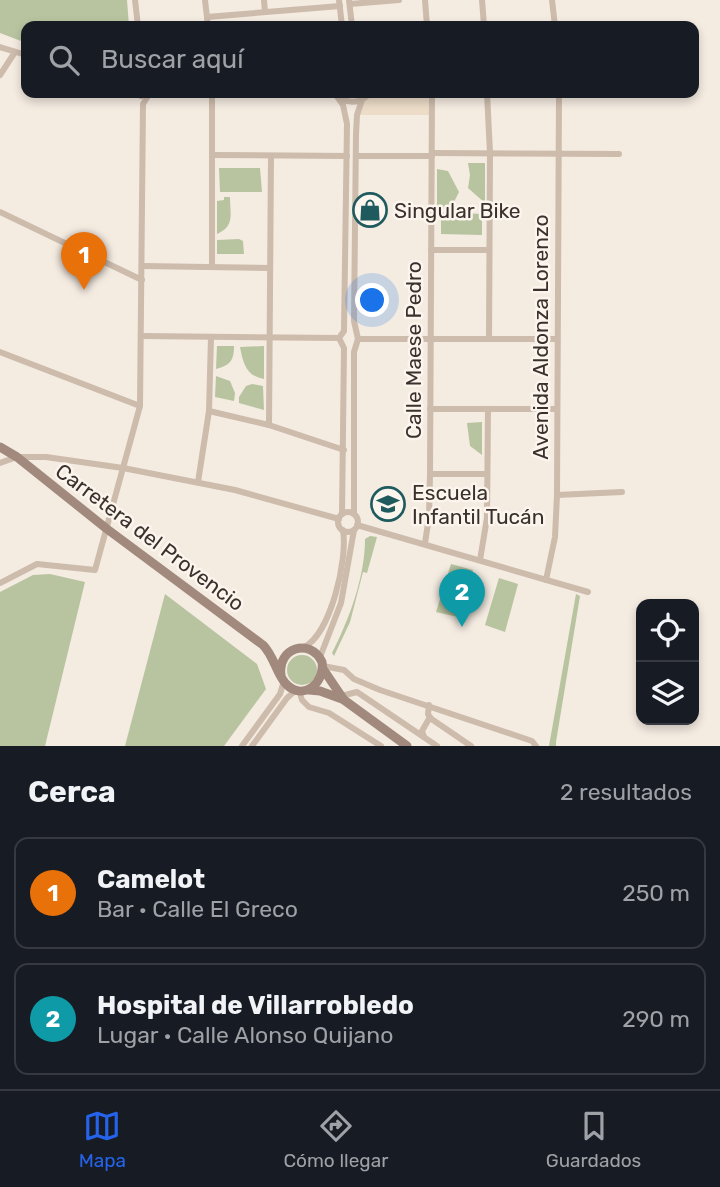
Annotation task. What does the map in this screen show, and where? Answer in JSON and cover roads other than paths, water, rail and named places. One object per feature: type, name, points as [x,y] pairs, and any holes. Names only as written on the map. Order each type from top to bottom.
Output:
[{"type":"street","points":[[135,0],[137,21]]},
{"type":"street","points":[[205,0],[207,21]]},
{"type":"street","points":[[264,0],[265,12]]},
{"type":"street","points":[[352,21],[350,2],[399,0]]},
{"type":"street","points":[[425,0],[427,21]]},
{"type":"street","points":[[482,0],[484,21]]},
{"type":"street","points":[[552,0],[554,21]]},
{"type":"street","points":[[207,17],[340,3],[342,21]]},
{"type":"street","points":[[0,47],[21,54]]},
{"type":"street","points":[[0,75],[15,52]]},
{"type":"street","points":[[140,98],[144,104]]},
{"type":"street","points":[[0,583],[37,564],[94,570],[107,529],[140,406],[144,104],[147,98]]},
{"type":"street","points":[[212,98],[212,266]]},
{"type":"street","points":[[337,98],[346,113],[347,156],[344,331],[339,338]]},
{"type":"street","points":[[342,98],[348,102],[362,100]]},
{"type":"street","points":[[252,746],[284,702],[301,690],[318,683],[343,593],[357,519],[354,514],[356,156],[357,115],[364,98]]},
{"type":"street","name":"Calle Maese Pedro","points":[[425,543],[429,517],[430,474],[432,98]]},
{"type":"street","points":[[487,98],[490,153],[489,339]]},
{"type":"street","name":"Avenida Aldonza Lorenzo","points":[[546,580],[555,537],[557,495],[559,98]]},
{"type":"street","points":[[356,156],[619,154]]},
{"type":"street","points":[[212,155],[347,156]]},
{"type":"street","points":[[269,425],[271,156]]},
{"type":"street","points":[[0,212],[142,280]]},
{"type":"street","points":[[431,250],[489,250]]},
{"type":"street","points":[[142,266],[270,268]]},
{"type":"street","points":[[344,331],[355,331]]},
{"type":"street","points":[[142,336],[339,338]]},
{"type":"street","points":[[198,482],[209,411],[211,337]]},
{"type":"street","points":[[242,746],[280,694],[282,661],[285,655],[312,643],[331,606],[342,558],[343,530],[339,525],[344,450],[344,348],[339,338]]},
{"type":"street","points":[[344,348],[352,348],[357,342],[556,339]]},
{"type":"street","points":[[0,352],[140,406]]},
{"type":"street","points":[[430,409],[557,409]]},
{"type":"street","points":[[480,560],[486,533],[488,410]]},
{"type":"street","points":[[209,411],[269,425],[344,450]]},
{"type":"street","name":"Carretera del Provencio","points":[[0,447],[17,457],[107,529],[263,645],[271,654],[283,678]]},
{"type":"street","points":[[0,463],[17,457],[46,457],[123,468],[198,482],[341,516],[354,514]]},
{"type":"street","points":[[430,474],[487,474]]},
{"type":"street","points":[[557,495],[622,492]]},
{"type":"street","points":[[343,530],[355,527],[425,543],[588,592]]},
{"type":"street","name":"Carretera del Provencio","points":[[263,645],[299,648]]},
{"type":"street","points":[[299,648],[312,650],[342,698]]},
{"type":"street","points":[[322,664],[340,668],[354,679],[373,687],[525,738],[536,746]]},
{"type":"street","points":[[283,678],[301,690],[320,691],[342,698],[407,746]]},
{"type":"street","points":[[301,690],[302,700],[309,707],[329,713],[381,746]]},
{"type":"street","points":[[342,698],[357,692],[437,746]]},
{"type":"street","points":[[424,737],[422,731],[430,717],[429,705]]},
{"type":"street","points":[[430,717],[471,746]]},
{"type":"place","name":"Singular Bike","points":[[370,210]]},
{"type":"place","name":"Camelot","points":[[84,290]]},
{"type":"place","name":"Escuela Infantil Tucán","points":[[388,504]]},
{"type":"place","name":"Hospital de Villarrobledo","points":[[462,627]]}]
